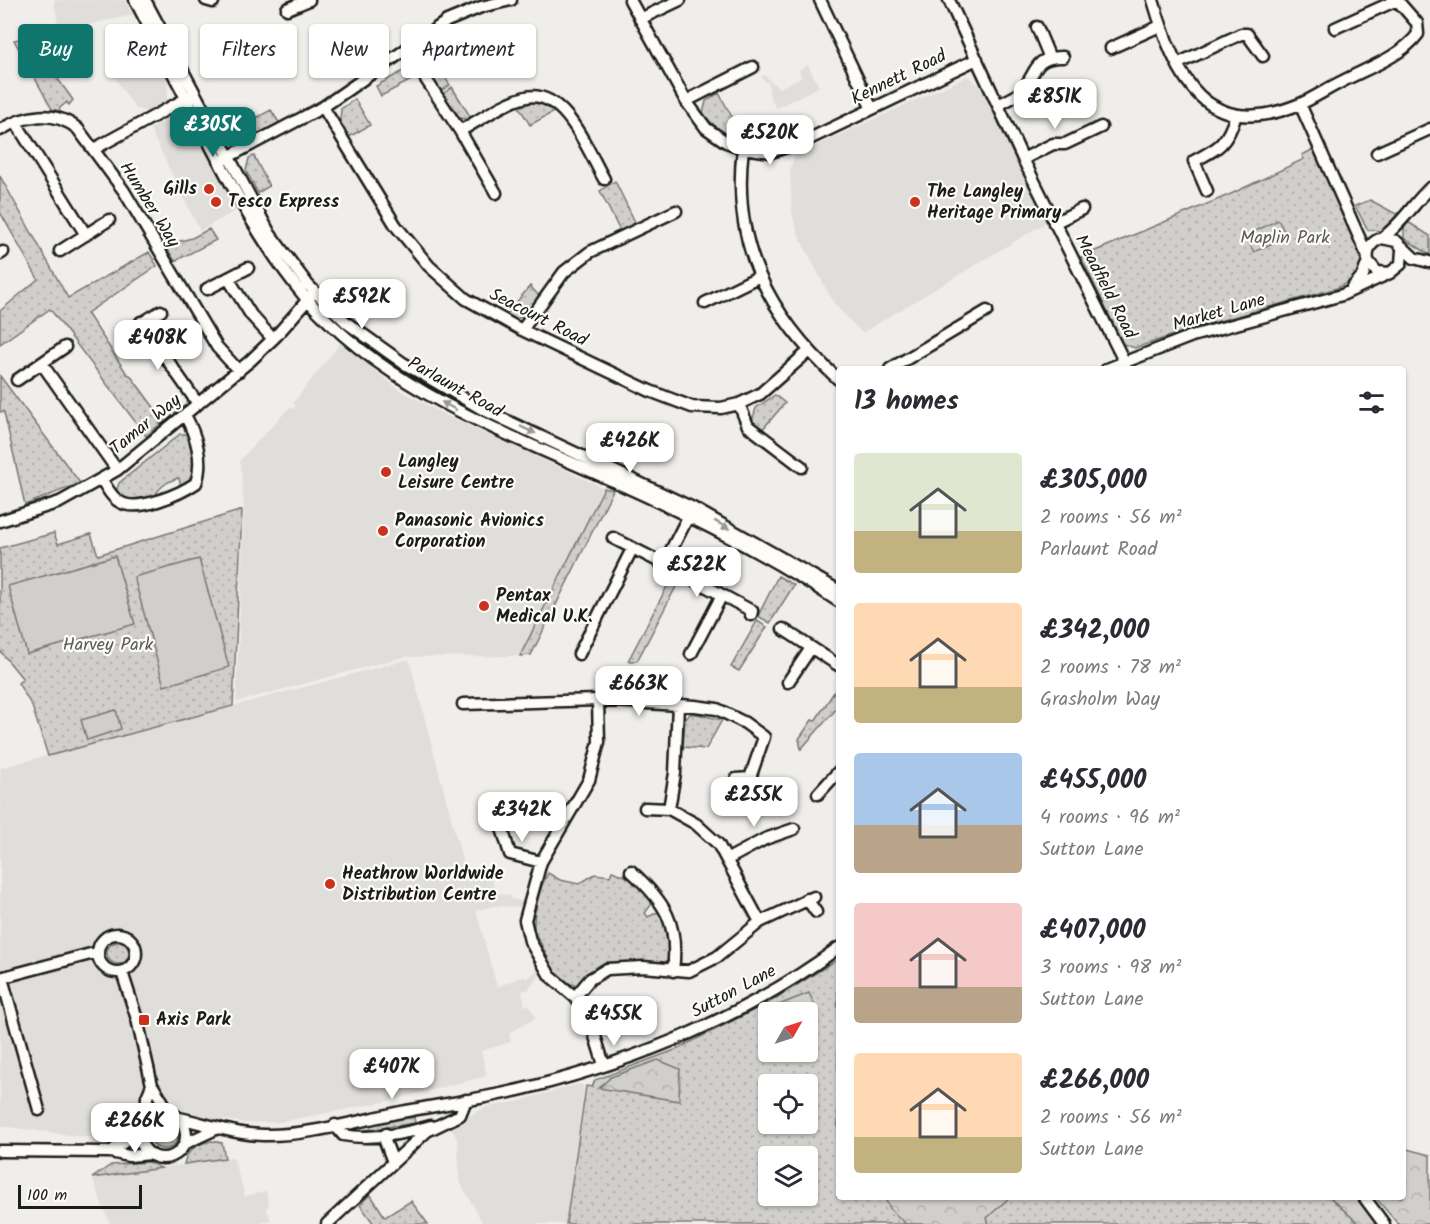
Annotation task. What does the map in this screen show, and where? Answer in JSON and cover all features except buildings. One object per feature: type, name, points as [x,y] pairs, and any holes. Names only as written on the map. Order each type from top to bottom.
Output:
[{"type":"street","points":[[294,4],[309,0]]},
{"type":"street","points":[[443,24],[482,7],[511,0]]},
{"type":"street","name":"Kennett Road","points":[[630,0],[686,101],[706,128],[726,142],[743,148],[771,152],[805,141],[977,59]]},
{"type":"street","points":[[640,19],[680,0]]},
{"type":"street","points":[[820,0],[872,109]]},
{"type":"street","name":"Meadfield Road","points":[[949,0],[1023,159],[1124,362]]},
{"type":"street","points":[[1152,0],[1161,26],[1196,95],[1215,110],[1236,115],[1256,114],[1300,104],[1401,50],[1418,34]]},
{"type":"street","name":"Parlaunt Road","points":[[142,1],[224,160],[257,232],[311,296],[366,353],[451,408],[691,513],[836,596]]},
{"type":"street","points":[[1335,28],[1401,1],[1417,23],[1418,34]]},
{"type":"street","points":[[1112,48],[1161,26]]},
{"type":"street","points":[[1037,27],[1050,56]]},
{"type":"street","points":[[1179,63],[1241,34],[1247,34],[1254,40],[1263,56]]},
{"type":"street","points":[[1418,34],[1430,39]]},
{"type":"street","points":[[224,160],[323,108],[401,53]]},
{"type":"street","points":[[998,105],[1018,94],[1035,68],[1050,56],[1063,57]]},
{"type":"street","points":[[686,101],[753,67]]},
{"type":"street","points":[[425,78],[460,131],[496,193]]},
{"type":"street","points":[[94,149],[191,96]]},
{"type":"street","points":[[460,131],[519,100],[543,97],[555,102],[565,113],[604,178]]},
{"type":"street","points":[[1300,104],[1367,258],[1377,272],[1393,271],[1403,256],[1399,246],[1399,223]]},
{"type":"street","name":"Seacourt Road","points":[[323,108],[396,226],[429,266],[466,299],[522,330],[650,391],[692,407],[721,408],[739,404],[760,394],[808,351]]},
{"type":"street","name":"Humber Way","points":[[0,130],[34,115],[53,116],[69,121],[94,149],[124,191],[217,347],[239,370]]},
{"type":"street","points":[[1207,191],[1194,161],[1221,147],[1236,115]]},
{"type":"street","points":[[16,123],[86,235]]},
{"type":"street","points":[[1023,159],[1053,144],[1065,144],[1101,127]]},
{"type":"street","points":[[1377,153],[1430,129]]},
{"type":"street","points":[[743,148],[739,180],[743,228],[760,276],[785,322],[808,351],[836,377]]},
{"type":"street","points":[[1342,295],[1357,284],[1363,275],[1367,258],[1379,239],[1399,223],[1408,209],[1430,188]]},
{"type":"street","points":[[1054,223],[1082,209]]},
{"type":"street","points":[[522,330],[564,272],[590,252],[676,211]]},
{"type":"street","points":[[60,251],[110,220]]},
{"type":"street","points":[[1355,227],[1399,246],[1414,258],[1430,262]]},
{"type":"street","name":"Market Lane","points":[[1114,366],[1192,336],[1342,295],[1393,271],[1430,262]]},
{"type":"street","points":[[207,289],[248,268]]},
{"type":"street","points":[[705,303],[760,276]]},
{"type":"street","points":[[228,278],[251,315],[273,339]]},
{"type":"street","name":"Tamar Way","points":[[0,521],[60,502],[117,470],[239,370],[273,339],[311,296]]},
{"type":"street","points":[[124,334],[161,311]]},
{"type":"street","points":[[895,366],[987,311]]},
{"type":"street","points":[[141,322],[198,404]]},
{"type":"street","points":[[17,381],[65,347]]},
{"type":"street","points":[[42,364],[117,470]]},
{"type":"street","points":[[739,404],[748,426],[802,467]]},
{"type":"street","points":[[102,480],[114,498],[122,504],[135,507],[174,494],[196,483],[200,472],[195,433],[185,415]]},
{"type":"street","points":[[664,564],[691,513]]},
{"type":"street","points":[[613,538],[752,611],[751,615]]},
{"type":"street","points":[[579,654],[632,549]]},
{"type":"street","points":[[691,654],[722,595]]},
{"type":"street","points":[[783,629],[836,664]]},
{"type":"street","points":[[788,682],[811,648]]},
{"type":"street","points":[[463,704],[597,700],[717,709],[745,723],[764,737],[750,778]]},
{"type":"street","points":[[597,700],[599,742],[589,780],[541,862],[525,920],[530,941],[550,976],[575,997],[589,1017],[604,1065]]},
{"type":"street","points":[[669,809],[675,773],[678,705]]},
{"type":"street","points":[[818,794],[836,774]]},
{"type":"street","points":[[736,779],[750,778]]},
{"type":"street","points":[[750,778],[759,788]]},
{"type":"street","points":[[645,808],[669,809],[696,824],[718,844],[728,859],[750,908],[760,922]]},
{"type":"street","points":[[501,825],[510,854],[541,862]]},
{"type":"street","points":[[728,859],[765,838],[794,829]]},
{"type":"street","points":[[631,871],[652,890],[666,909],[673,936],[673,971]]},
{"type":"street","points":[[575,997],[590,979],[608,969],[643,967],[689,971],[717,957],[760,922],[811,898],[816,912]]},
{"type":"street","points":[[39,1110],[1,978],[98,952],[104,940],[111,935],[121,934],[132,941],[137,953],[133,965],[122,972],[105,968],[98,952]]},
{"type":"street","name":"Sutton Lane","points":[[175,1116],[216,1129],[264,1135],[335,1125],[530,1087],[604,1065],[683,1036],[782,986],[836,949]]},
{"type":"street","points":[[122,972],[137,1019],[152,1085],[186,1132],[184,1144]]},
{"type":"street","points":[[110,1152],[140,1131],[146,1120],[147,1097],[152,1085]]},
{"type":"street","points":[[335,1125],[345,1136],[386,1134],[437,1124],[460,1115],[466,1100]]},
{"type":"street","points":[[146,1120],[159,1112],[175,1116]]},
{"type":"street","points":[[327,1224],[437,1124]]},
{"type":"street","points":[[0,1151],[110,1152],[129,1156],[151,1154],[170,1157],[184,1144],[216,1129]]},
{"type":"street","points":[[140,1131],[142,1145],[151,1154]]},
{"type":"street","points":[[386,1134],[393,1162]]},
{"type":"street","points":[[1366,1200],[1384,1224]]},
{"type":"shaded area","points":[[54,0],[125,0],[133,15],[91,24],[58,24]]},
{"type":"shaded area","points":[[808,65],[819,87],[776,108],[769,94],[769,84],[761,77],[764,75],[779,88],[801,78],[799,70]]},
{"type":"shaded area","name":"The Langley Heritage Primary","points":[[968,76],[983,89],[1047,222],[862,333],[836,306],[798,234],[792,213],[790,170],[794,156]]},
{"type":"shaded area","points":[[115,78],[166,78],[167,102],[148,112],[135,108]]},
{"type":"shaded area","points":[[175,115],[193,124],[237,210],[200,231],[150,129]]},
{"type":"shaded area","points":[[341,342],[398,389],[442,413],[604,488],[520,656],[403,657],[236,702],[244,509],[240,460],[290,407],[293,409],[296,406],[293,403]]},
{"type":"shaded area","name":"Axis Park","points":[[409,659],[466,874],[488,868],[496,893],[512,896],[511,899],[525,902],[523,907],[494,906],[476,910],[497,987],[524,976],[526,979],[538,970],[541,974],[527,991],[525,989],[522,992],[525,1006],[529,1005],[536,1018],[509,1033],[511,1042],[481,1051],[487,1076],[384,1102],[280,1122],[247,1123],[204,1117],[183,1110],[172,1098],[140,1107],[129,1129],[111,1137],[85,1137],[0,1126],[0,768]]},
{"type":"shaded area","points":[[579,1084],[584,1086],[567,1224],[483,1224],[459,1180],[458,1141],[450,1126],[486,1107],[515,1102]]},
{"type":"shaded area","points":[[233,1157],[245,1196],[266,1191],[269,1206],[266,1207],[271,1220],[257,1224],[110,1224],[92,1178]]},
{"type":"green space","points":[[401,72],[401,78],[415,78],[381,96],[376,86]]},
{"type":"green space","points":[[35,78],[57,78],[73,100],[69,105],[67,102],[59,111],[52,109]]},
{"type":"green space","points":[[432,78],[445,78],[450,85],[441,91]]},
{"type":"green space","points":[[452,87],[473,121],[460,118],[443,94]]},
{"type":"green space","points":[[719,93],[737,126],[753,119],[765,145],[738,140],[723,132],[709,120],[703,113],[706,101]]},
{"type":"green space","points":[[355,99],[370,125],[349,137],[340,122],[341,109]]},
{"type":"green space","points":[[536,101],[557,110],[530,125],[519,107]]},
{"type":"green space","points":[[271,110],[280,124],[247,140],[237,141],[226,134]]},
{"type":"green space","name":"Maplin Park","points":[[1314,149],[1359,249],[1361,262],[1357,273],[1337,288],[1194,328],[1135,348],[1123,344],[1081,257],[1231,194],[1304,159],[1302,155]]},
{"type":"green space","points":[[254,156],[269,186],[258,193],[246,171],[249,158]]},
{"type":"green space","points":[[0,176],[68,298],[149,252],[157,266],[87,313],[127,374],[164,421],[146,436],[50,309],[0,344],[0,311],[38,279],[0,212]]},
{"type":"green space","points":[[615,181],[637,226],[622,235],[600,191]]},
{"type":"green space","points":[[1370,200],[1398,215],[1382,231],[1368,230],[1355,206]]},
{"type":"green space","points":[[1278,220],[1287,236],[1254,252],[1245,236]]},
{"type":"green space","points":[[1408,222],[1430,236],[1430,255],[1404,238],[1404,229]]},
{"type":"green space","points":[[209,229],[216,240],[175,261],[165,245],[192,238]]},
{"type":"green space","points":[[530,286],[540,297],[527,316],[514,319],[506,315]]},
{"type":"green space","points":[[0,376],[80,483],[25,505],[4,412],[0,412]]},
{"type":"green space","points":[[775,395],[785,403],[761,431],[752,421],[756,408]]},
{"type":"green space","points":[[180,434],[192,434],[199,466],[191,483],[181,488],[179,478],[173,480],[159,489],[157,496],[136,503],[115,495],[119,483]]},
{"type":"green space","points":[[604,488],[613,490],[531,655],[520,656]]},
{"type":"green space","name":"Harvey Park","points":[[242,510],[233,706],[48,756],[32,706],[18,683],[23,679],[0,651],[0,548],[54,533],[58,544],[91,534],[98,555]]},
{"type":"green space","points":[[115,556],[135,624],[27,654],[8,586]]},
{"type":"green space","points":[[199,559],[229,667],[164,686],[134,577]]},
{"type":"green space","points":[[778,576],[794,585],[770,623],[758,616]]},
{"type":"green space","points":[[672,577],[679,581],[637,661],[628,661]]},
{"type":"green space","points":[[757,621],[767,627],[739,671],[731,667]]},
{"type":"green space","points":[[836,689],[836,709],[801,749],[799,739],[812,720],[815,721]]},
{"type":"green space","points":[[116,710],[121,729],[87,740],[81,720]]},
{"type":"green space","points":[[690,714],[722,720],[706,749],[683,747],[685,720]]},
{"type":"green space","points":[[612,871],[635,880],[654,901],[645,913],[648,917],[660,911],[669,929],[666,934],[671,953],[665,964],[635,964],[577,985],[567,983],[554,972],[534,933],[535,910],[541,887],[548,873],[560,880],[579,884],[595,874],[610,876]]},
{"type":"green space","points":[[118,942],[126,945],[129,953],[126,961],[118,964],[110,961],[107,953],[110,945]]},
{"type":"green space","points":[[836,960],[836,1200],[1333,1200],[1359,1224],[566,1224],[586,1086],[592,1087],[595,1080],[675,1050],[758,1008],[758,1062],[818,1062],[818,1002],[770,1002]]},
{"type":"green space","points":[[809,993],[813,1002],[786,1002]]},
{"type":"green space","points":[[658,1060],[680,1069],[679,1101],[599,1088],[611,1077]]},
{"type":"green space","points":[[414,1117],[415,1123],[345,1133],[346,1129]]},
{"type":"green space","points":[[164,1121],[174,1125],[178,1135],[174,1145],[164,1149],[154,1145],[150,1135],[154,1125]]},
{"type":"green space","points":[[212,1141],[222,1143],[225,1158],[184,1164],[194,1148]]},
{"type":"green space","points":[[1406,1149],[1430,1155],[1430,1224],[1398,1224],[1378,1200],[1406,1200]]},
{"type":"green space","points":[[148,1162],[161,1168],[92,1178],[111,1165]]},
{"type":"green space","points":[[370,1194],[385,1217],[411,1201],[428,1224],[374,1224],[360,1205]]},
{"type":"green space","points":[[886,1200],[1007,1200],[987,1218],[989,1224],[906,1224],[891,1210]]},
{"type":"green space","points":[[1333,1200],[1358,1200],[1377,1224],[1359,1224]]},
{"type":"place","name":"Gills","points":[[209,189]]},
{"type":"place","name":"Tesco Express","points":[[216,202]]},
{"type":"place","name":"The Langley Heritage Primary","points":[[915,202]]},
{"type":"place","name":"Langley Leisure Centre","points":[[386,472]]},
{"type":"place","name":"Panasonic Avionics Corporation","points":[[383,531]]},
{"type":"place","name":"Pentax Medical U.K.","points":[[484,606]]},
{"type":"place","name":"Heathrow Worldwide Distribution Centre","points":[[330,884]]},
{"type":"place","name":"Axis Park","points":[[144,1020]]}]
